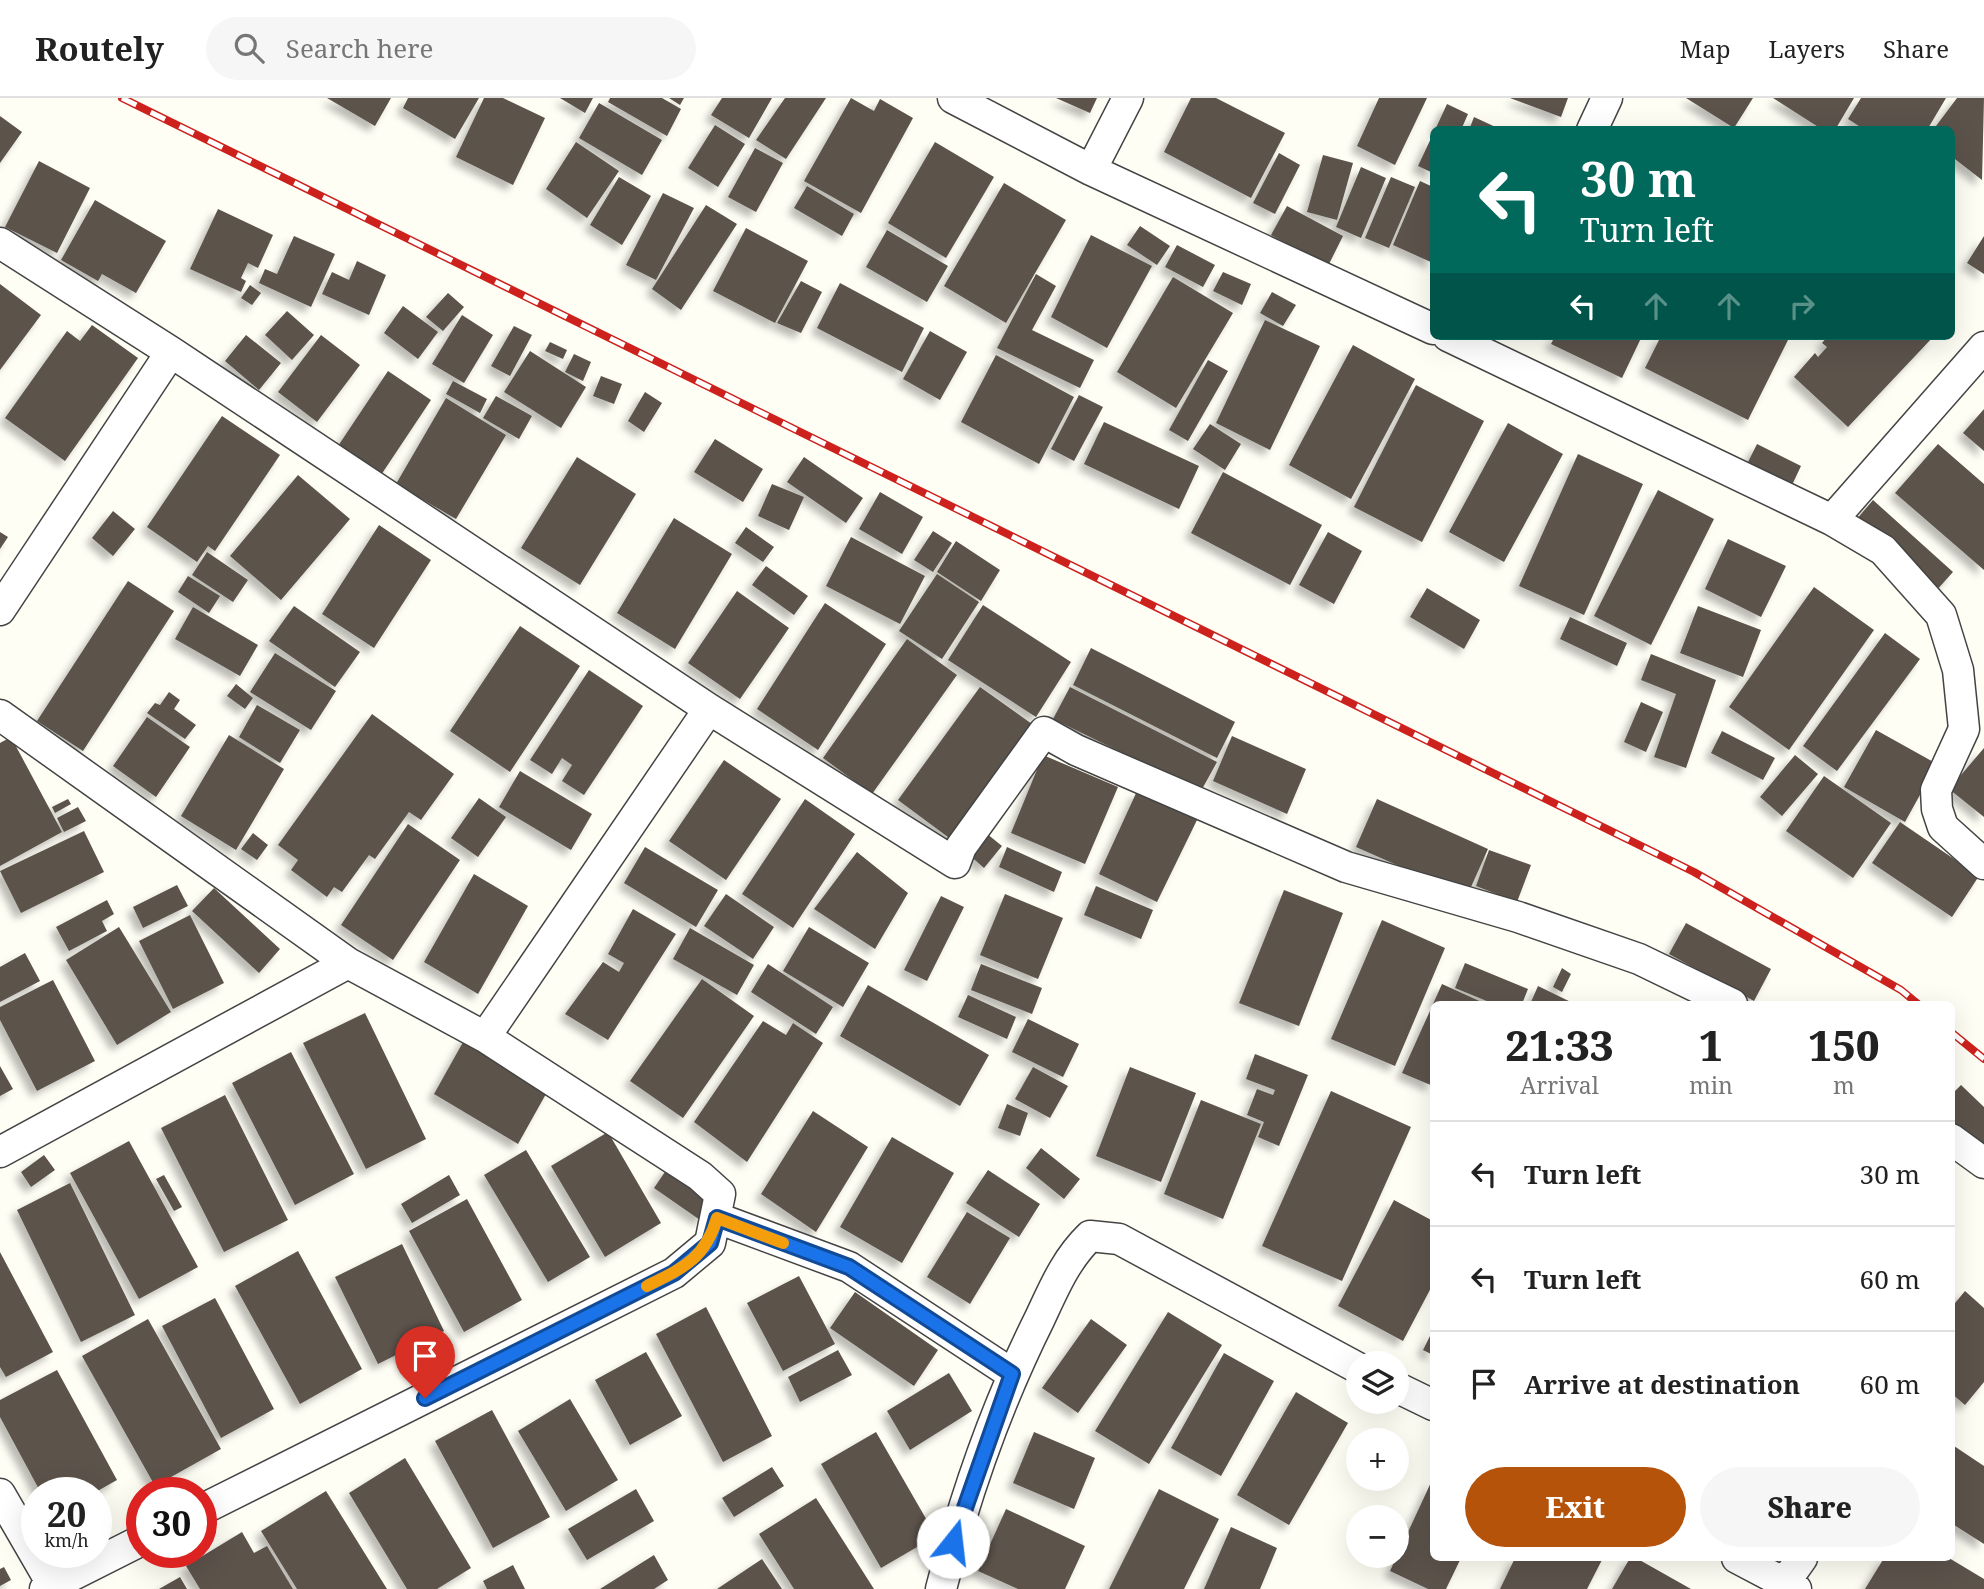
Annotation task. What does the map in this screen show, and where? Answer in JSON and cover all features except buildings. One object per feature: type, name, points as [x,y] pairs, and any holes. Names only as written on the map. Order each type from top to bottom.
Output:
[{"type":"street","points":[[953,98],[1091,170],[1430,328]]},
{"type":"street","points":[[1091,170],[1128,98]]},
{"type":"street","points":[[1594,126],[1607,98]]},
{"type":"street","points":[[0,243],[172,352],[709,709],[955,863],[961,847],[1045,732],[1076,750],[1346,867],[1518,917],[1639,959],[1726,1001]]},
{"type":"street","points":[[1468,340],[1488,344],[1832,520],[1883,550],[1941,615],[1958,670],[1964,729],[1936,790],[1937,809],[1943,827],[1984,863]]},
{"type":"street","points":[[1832,520],[1984,347]]},
{"type":"street","points":[[0,610],[172,352]]},
{"type":"street","points":[[485,1037],[709,709]]},
{"type":"street","points":[[0,715],[348,963],[485,1037],[700,1176],[720,1194],[710,1243],[674,1273],[217,1502]]},
{"type":"street","points":[[0,1152],[348,963]]},
{"type":"street","points":[[1955,1142],[1984,1163]]},
{"type":"street","points":[[717,1218],[849,1267],[1012,1374]]},
{"type":"street","points":[[941,1589],[959,1519],[1012,1374],[1072,1252],[1090,1236],[1119,1239],[1346,1361]]},
{"type":"street","points":[[1409,1393],[1430,1404]]},
{"type":"street","points":[[0,1494],[51,1588],[126,1548]]},
{"type":"street","points":[[1743,1561],[1791,1586],[1801,1561]]},
{"type":"railway","points":[[122,98],[1694,872],[1901,990],[1914,1001]]},
{"type":"railway","points":[[1955,1035],[1984,1059]]},
{"type":"slow traffic","points":[[647,1286],[674,1273],[710,1243],[717,1218],[783,1243]]},
{"type":"route","points":[[425,1398],[674,1273],[710,1243],[717,1218],[849,1267],[1012,1374],[953,1542]]}]
